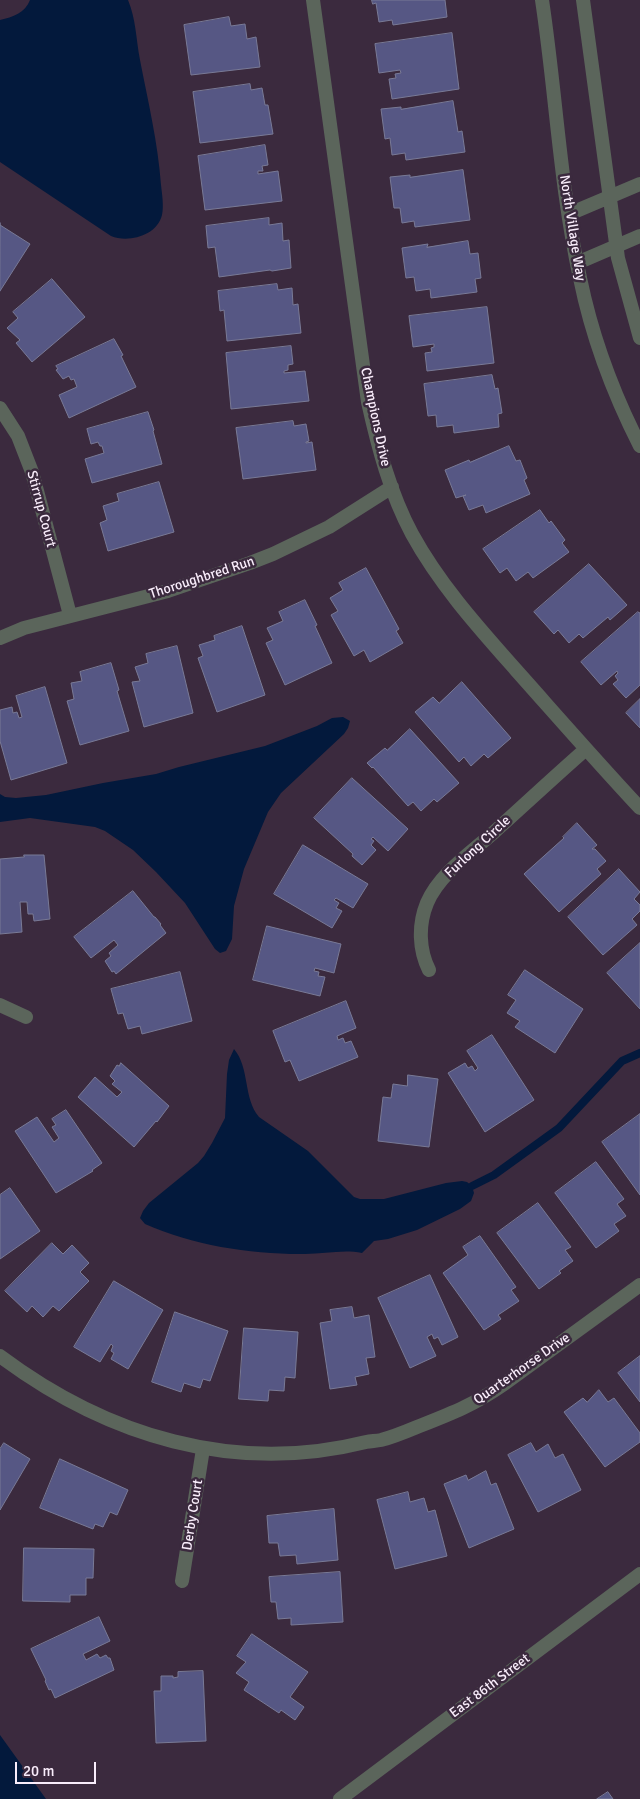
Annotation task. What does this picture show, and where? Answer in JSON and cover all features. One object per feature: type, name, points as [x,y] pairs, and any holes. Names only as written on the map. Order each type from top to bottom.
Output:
[{"type":"street","name":"Champions Drive","points":[[313,0],[368,402],[376,440],[392,487],[411,533],[436,575],[452,596],[586,750],[640,808]]},
{"type":"street","name":"North Village Way","points":[[542,0],[577,263],[592,327],[611,383],[640,446]]},
{"type":"street","points":[[583,0],[618,258],[640,338]]},
{"type":"street","points":[[569,214],[640,184]]},
{"type":"street","points":[[577,263],[640,236]]},
{"type":"street","name":"Stirrup Court","points":[[0,408],[18,436],[32,472],[70,616]]},
{"type":"street","name":"Thoroughbred Run","points":[[0,638],[24,628],[176,588],[273,554],[329,527],[392,487]]},
{"type":"street","name":"Furlong Circle","points":[[429,970],[422,952],[421,934],[427,904],[440,882],[586,750]]},
{"type":"street","points":[[0,1005],[26,1017]]},
{"type":"street","name":"Quarterhorse Drive","points":[[0,1356],[26,1376],[90,1412],[130,1429],[203,1449],[242,1454],[306,1453],[380,1440],[440,1420],[478,1401],[640,1285]]},
{"type":"street","name":"Derby Court","points":[[182,1580],[203,1449]]},
{"type":"street","name":"East 86th Street","points":[[340,1799],[640,1574]]},
{"type":"water","points":[[30,0],[128,0],[134,22],[155,138],[163,200],[163,211],[159,222],[148,233],[125,239],[111,236],[0,162],[0,20],[18,14]]},
{"type":"water","points":[[343,717],[350,721],[344,734],[281,793],[268,812],[244,869],[234,906],[232,939],[226,951],[220,953],[215,949],[185,903],[156,872],[133,850],[105,831],[95,827],[30,818],[0,822],[0,794],[5,797],[16,798],[46,795],[156,774],[265,746],[317,726],[332,718]]},
{"type":"water","points":[[234,1049],[242,1065],[251,1101],[259,1117],[308,1151],[354,1197],[360,1199],[384,1199],[446,1183],[462,1181],[472,1186],[474,1193],[471,1201],[460,1209],[417,1230],[388,1239],[374,1241],[362,1253],[281,1254],[241,1250],[182,1238],[145,1224],[140,1218],[149,1203],[198,1163],[212,1143],[225,1118],[227,1074],[229,1060]]},
{"type":"water","points":[[0,1735],[46,1799],[0,1799]]},
{"type":"building","points":[[372,0],[445,0],[447,17],[393,25],[392,20],[379,22],[376,3],[373,4]]},
{"type":"building","points":[[229,17],[231,26],[245,24],[247,39],[256,37],[260,67],[191,75],[184,25]]},
{"type":"building","points":[[452,33],[459,89],[392,99],[389,79],[396,78],[395,74],[401,73],[400,70],[379,73],[375,44]]},
{"type":"building","points":[[250,84],[251,90],[262,88],[265,105],[268,105],[273,134],[200,143],[193,92]]},
{"type":"building","points":[[453,101],[458,132],[462,131],[465,152],[406,160],[405,153],[392,155],[390,138],[385,139],[381,109],[401,107],[401,109]]},
{"type":"building","points":[[265,145],[268,165],[262,166],[263,171],[258,171],[258,174],[278,171],[282,201],[205,210],[198,156]]},
{"type":"building","points":[[463,170],[470,220],[415,227],[414,221],[402,223],[400,208],[394,208],[390,177],[410,175],[410,177]]},
{"type":"building","points":[[269,218],[269,225],[282,223],[283,241],[289,240],[291,268],[219,277],[215,247],[208,248],[206,226]]},
{"type":"building","points":[[0,225],[30,244],[0,291]]},
{"type":"building","points":[[468,241],[470,254],[478,253],[481,278],[475,279],[477,292],[431,298],[430,289],[416,291],[414,277],[406,278],[402,248],[428,244],[427,247]]},
{"type":"building","points":[[52,279],[85,317],[32,362],[16,343],[20,340],[7,328],[18,318],[13,312]]},
{"type":"building","points":[[277,284],[278,290],[292,288],[293,305],[298,304],[301,333],[227,341],[224,310],[220,311],[218,291]]},
{"type":"building","points":[[487,307],[494,363],[427,371],[425,353],[432,352],[431,348],[434,347],[434,344],[413,347],[409,316]]},
{"type":"building","points":[[114,339],[123,355],[121,356],[136,387],[69,418],[59,395],[77,387],[74,379],[71,380],[69,376],[63,379],[56,370],[58,369],[56,366]]},
{"type":"building","points":[[291,346],[293,364],[288,365],[288,370],[284,371],[284,373],[305,371],[309,401],[231,409],[226,353]]},
{"type":"building","points":[[492,375],[495,389],[498,388],[502,413],[498,414],[499,427],[454,433],[453,425],[437,427],[436,415],[428,416],[424,384]]},
{"type":"building","points":[[148,412],[162,464],[92,483],[85,459],[104,453],[102,446],[98,442],[91,444],[87,429]]},
{"type":"building","points":[[293,421],[294,426],[306,424],[309,441],[306,443],[312,442],[316,470],[243,479],[236,428]]},
{"type":"building","points":[[509,446],[516,461],[520,460],[527,478],[524,480],[530,494],[486,513],[483,505],[469,510],[463,496],[466,495],[456,498],[445,470]]},
{"type":"building","points":[[159,482],[174,532],[108,551],[100,523],[107,520],[103,506],[119,501],[117,494]]},
{"type":"building","points":[[540,510],[565,540],[562,543],[569,552],[533,578],[528,572],[516,581],[507,568],[500,573],[483,549]]},
{"type":"building","points":[[589,564],[627,605],[610,620],[608,617],[583,638],[579,634],[569,643],[558,630],[554,634],[534,612]]},
{"type":"building","points":[[366,568],[399,629],[396,631],[403,643],[370,662],[364,650],[354,656],[331,615],[338,611],[330,598],[343,590],[339,583]]},
{"type":"building","points":[[305,600],[332,663],[285,685],[266,643],[273,640],[267,628],[283,621],[279,612]]},
{"type":"building","points":[[638,612],[640,613],[640,685],[626,698],[613,684],[618,680],[615,676],[618,673],[617,671],[601,685],[581,662]]},
{"type":"building","points":[[242,626],[265,695],[217,712],[198,658],[203,656],[199,645],[215,640],[214,636]]},
{"type":"building","points":[[177,646],[193,713],[144,727],[132,682],[140,681],[135,667],[148,663],[146,654]]},
{"type":"building","points":[[111,663],[129,731],[80,745],[67,701],[74,699],[71,683],[82,681],[80,672]]},
{"type":"building","points":[[462,682],[511,738],[488,758],[484,754],[471,766],[464,757],[459,762],[415,712],[433,697],[439,703]]},
{"type":"building","points":[[45,687],[67,763],[11,780],[0,741],[0,710],[12,707],[13,713],[17,712],[19,718],[22,717],[16,696]]},
{"type":"building","points":[[640,699],[640,728],[626,713]]},
{"type":"building","points":[[410,729],[459,783],[437,802],[434,799],[421,811],[413,802],[408,806],[373,767],[367,763],[385,748],[387,750]]},
{"type":"building","points":[[352,778],[408,829],[388,851],[373,837],[371,839],[374,841],[371,845],[376,850],[362,865],[352,856],[353,854],[314,818]]},
{"type":"building","points":[[577,823],[597,845],[592,849],[595,849],[606,861],[597,869],[601,874],[559,912],[524,874],[564,838]]},
{"type":"building","points":[[303,845],[368,884],[353,908],[336,898],[334,900],[339,903],[336,908],[342,911],[332,928],[274,894]]},
{"type":"building","points":[[24,855],[44,855],[50,919],[34,921],[33,914],[28,914],[27,902],[20,902],[22,932],[0,934],[0,859],[24,857]]},
{"type":"building","points":[[619,869],[640,892],[634,899],[640,905],[640,911],[632,919],[637,925],[603,955],[568,917]]},
{"type":"building","points":[[133,891],[161,924],[166,933],[116,974],[114,971],[112,972],[105,961],[111,956],[109,953],[118,945],[114,940],[91,958],[74,937]]},
{"type":"building","points":[[267,926],[341,944],[334,973],[315,968],[314,971],[319,972],[318,976],[325,977],[320,996],[253,980]]},
{"type":"building","points":[[640,943],[640,1009],[607,973]]},
{"type":"building","points":[[525,970],[583,1009],[555,1053],[515,1027],[520,1021],[507,1013],[516,1000],[508,995]]},
{"type":"building","points":[[180,972],[192,1021],[142,1034],[140,1026],[128,1029],[123,1013],[118,1014],[111,989]]},
{"type":"building","points":[[346,1001],[356,1028],[337,1036],[338,1040],[343,1038],[345,1043],[351,1041],[358,1057],[299,1081],[290,1060],[285,1062],[273,1031]]},
{"type":"building","points":[[492,1035],[534,1100],[485,1132],[448,1073],[465,1063],[468,1068],[472,1066],[475,1071],[478,1068],[467,1051]]},
{"type":"building","points":[[121,1063],[169,1106],[134,1147],[78,1097],[95,1077],[117,1097],[122,1092],[112,1084],[115,1081],[110,1076],[117,1065],[119,1066]]},
{"type":"building","points":[[408,1075],[438,1079],[429,1147],[378,1141],[383,1097],[391,1098],[393,1084],[407,1086]]},
{"type":"building","points":[[66,1110],[102,1163],[93,1171],[56,1193],[15,1131],[37,1117],[54,1142],[59,1138],[52,1127],[56,1125],[52,1119]]},
{"type":"building","points":[[640,1114],[640,1195],[602,1142]]},
{"type":"building","points":[[596,1162],[624,1199],[617,1204],[626,1216],[614,1224],[619,1231],[596,1248],[555,1193]]},
{"type":"building","points":[[10,1188],[40,1231],[0,1259],[0,1195]]},
{"type":"building","points":[[538,1203],[571,1247],[565,1250],[573,1261],[559,1271],[561,1273],[539,1289],[497,1233]]},
{"type":"building","points":[[480,1236],[516,1287],[511,1290],[519,1301],[498,1315],[501,1319],[484,1330],[443,1273],[468,1255],[463,1247]]},
{"type":"building","points":[[52,1243],[63,1254],[72,1245],[89,1263],[80,1272],[89,1281],[59,1311],[53,1306],[43,1317],[32,1306],[27,1312],[5,1291]]},
{"type":"building","points":[[430,1275],[458,1337],[442,1345],[438,1337],[434,1339],[432,1334],[427,1337],[436,1356],[410,1368],[378,1298]]},
{"type":"building","points":[[114,1281],[163,1310],[128,1369],[111,1359],[114,1353],[111,1351],[113,1346],[111,1344],[100,1362],[74,1347]]},
{"type":"building","points":[[352,1307],[354,1318],[369,1315],[375,1357],[366,1358],[369,1374],[355,1377],[357,1385],[330,1389],[320,1323],[332,1321],[330,1310]]},
{"type":"building","points":[[175,1312],[228,1331],[210,1381],[203,1379],[200,1388],[184,1383],[181,1392],[152,1382]]},
{"type":"building","points":[[244,1328],[298,1332],[295,1378],[285,1377],[284,1391],[269,1390],[268,1401],[239,1399]]},
{"type":"building","points":[[640,1356],[640,1402],[618,1373]]},
{"type":"building","points":[[599,1390],[608,1402],[614,1398],[640,1433],[640,1442],[605,1467],[564,1412],[583,1398],[587,1402]]},
{"type":"building","points":[[4,1443],[30,1459],[0,1510],[0,1449]]},
{"type":"building","points":[[531,1443],[536,1452],[548,1444],[555,1458],[563,1454],[581,1490],[538,1512],[508,1455]]},
{"type":"building","points":[[60,1459],[128,1490],[117,1515],[110,1512],[103,1527],[95,1524],[93,1529],[40,1508]]},
{"type":"building","points":[[486,1471],[491,1485],[496,1483],[514,1529],[469,1548],[444,1484],[466,1475],[468,1480]]},
{"type":"building","points":[[408,1492],[410,1502],[424,1498],[428,1512],[435,1510],[447,1556],[395,1569],[377,1500]]},
{"type":"building","points":[[334,1509],[338,1560],[297,1564],[296,1555],[280,1556],[278,1543],[269,1543],[267,1516]]},
{"type":"building","points":[[24,1548],[94,1549],[93,1578],[86,1578],[86,1595],[70,1595],[70,1602],[23,1601]]},
{"type":"building","points":[[340,1572],[343,1622],[291,1625],[291,1618],[278,1619],[276,1602],[271,1602],[269,1577]]},
{"type":"building","points":[[99,1617],[110,1641],[83,1654],[86,1660],[97,1654],[100,1658],[106,1655],[110,1658],[114,1670],[55,1698],[51,1689],[49,1690],[31,1649]]},
{"type":"building","points":[[252,1634],[308,1672],[290,1697],[304,1707],[295,1720],[281,1710],[279,1713],[244,1690],[249,1682],[236,1673],[246,1662],[237,1656]]},
{"type":"building","points":[[203,1671],[206,1741],[156,1743],[154,1691],[161,1691],[161,1676],[173,1676],[173,1678],[178,1677],[178,1672]]},
{"type":"building","points":[[608,1792],[613,1799],[597,1799]]},
{"type":"waterway","points":[[472,1186],[494,1175],[559,1128],[622,1061],[640,1053]]}]
